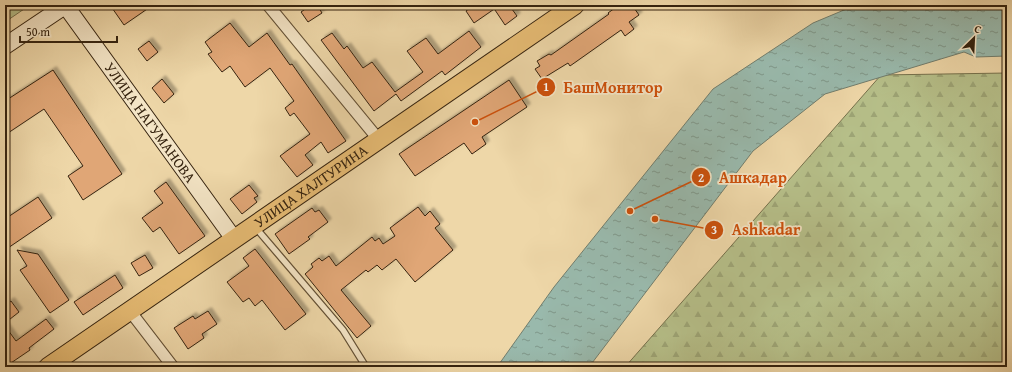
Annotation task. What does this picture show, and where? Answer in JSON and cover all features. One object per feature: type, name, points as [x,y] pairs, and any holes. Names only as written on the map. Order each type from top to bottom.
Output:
[{"type":"main road","points":[[5,46],[65,5]]},
{"type":"main road","name":"УЛИЦА НАГУМАНОВА","points":[[65,5],[234,240]]},
{"type":"main road","name":"УЛИЦА ХАЛТУРИНА","points":[[48,367],[575,5]]},
{"type":"street","points":[[268,5],[379,140]]},
{"type":"street","points":[[130,311],[173,367]]},
{"type":"lane","points":[[254,226],[343,330],[366,367]]},
{"type":"green space","points":[[5,5],[30,5],[5,22]]},
{"type":"green space","points":[[1007,73],[1007,367],[625,367],[881,75]]},
{"type":"water","points":[[856,5],[1007,5],[1007,56],[976,57],[964,52],[825,94],[753,151],[589,367],[497,367],[554,287],[713,89],[813,23]]},
{"type":"building","points":[[110,5],[153,5],[124,25]]},
{"type":"building","points":[[311,5],[317,5],[322,13],[308,22],[301,12]]},
{"type":"building","points":[[474,5],[500,5],[474,23],[466,11]]},
{"type":"building","points":[[502,5],[509,5],[517,16],[505,25],[495,10]]},
{"type":"building","points":[[619,5],[632,5],[639,15],[629,22],[634,29],[625,36],[621,30],[570,66],[568,63],[542,79],[535,69],[540,66],[537,61],[549,54],[551,55],[609,14],[608,13]]},
{"type":"building","points":[[230,23],[249,47],[267,33],[290,65],[292,64],[346,141],[328,153],[321,142],[305,155],[313,165],[297,177],[280,156],[310,134],[294,113],[290,116],[285,108],[294,101],[270,68],[245,87],[230,66],[222,72],[208,54],[212,52],[205,42]]},
{"type":"building","points":[[469,31],[481,47],[445,75],[442,71],[401,101],[396,94],[374,111],[321,40],[332,33],[344,49],[347,46],[363,68],[372,62],[395,92],[423,72],[407,51],[426,38],[438,54]]},
{"type":"building","points":[[149,41],[158,52],[147,61],[138,49]]},
{"type":"building","points":[[53,70],[122,174],[83,200],[68,176],[83,166],[44,109],[5,135],[5,101]]},
{"type":"building","points":[[162,79],[174,94],[164,103],[152,88]]},
{"type":"building","points":[[509,80],[527,107],[482,137],[486,144],[472,154],[464,143],[415,176],[399,154]]},
{"type":"building","points":[[166,182],[205,236],[179,254],[160,227],[153,232],[142,218],[163,203],[154,191]]},
{"type":"building","points":[[249,185],[258,196],[254,198],[257,202],[242,214],[230,199]]},
{"type":"building","points":[[38,197],[52,218],[5,250],[5,219]]},
{"type":"building","points":[[418,207],[425,216],[430,211],[440,224],[435,228],[453,250],[415,282],[396,259],[382,270],[377,265],[368,272],[366,270],[341,290],[371,326],[357,338],[305,274],[313,267],[311,264],[319,258],[322,261],[329,256],[336,266],[372,237],[375,241],[379,238],[383,244],[395,236],[390,228]]},
{"type":"building","points":[[312,208],[315,212],[319,210],[328,222],[308,237],[310,239],[289,254],[275,234]]},
{"type":"building","points":[[255,249],[306,314],[285,330],[262,300],[255,306],[249,298],[243,302],[227,282],[249,266],[243,258]]},
{"type":"building","points":[[17,250],[38,254],[69,300],[50,313],[20,270],[27,266]]},
{"type":"building","points":[[145,255],[153,268],[139,276],[131,263]]},
{"type":"building","points":[[115,275],[123,288],[83,315],[74,302]]},
{"type":"building","points":[[11,301],[19,312],[5,323],[5,305]]},
{"type":"building","points":[[208,311],[217,324],[202,334],[204,338],[188,349],[174,328],[193,316],[195,319]]},
{"type":"building","points":[[46,319],[54,329],[29,348],[30,350],[5,367],[5,326],[16,341]]},
{"type":"place","name":"БашМонитор","points":[[475,122]]},
{"type":"place","name":"Ашкадар","points":[[630,211]]},
{"type":"place","name":"Ashkadar","points":[[655,219]]}]
